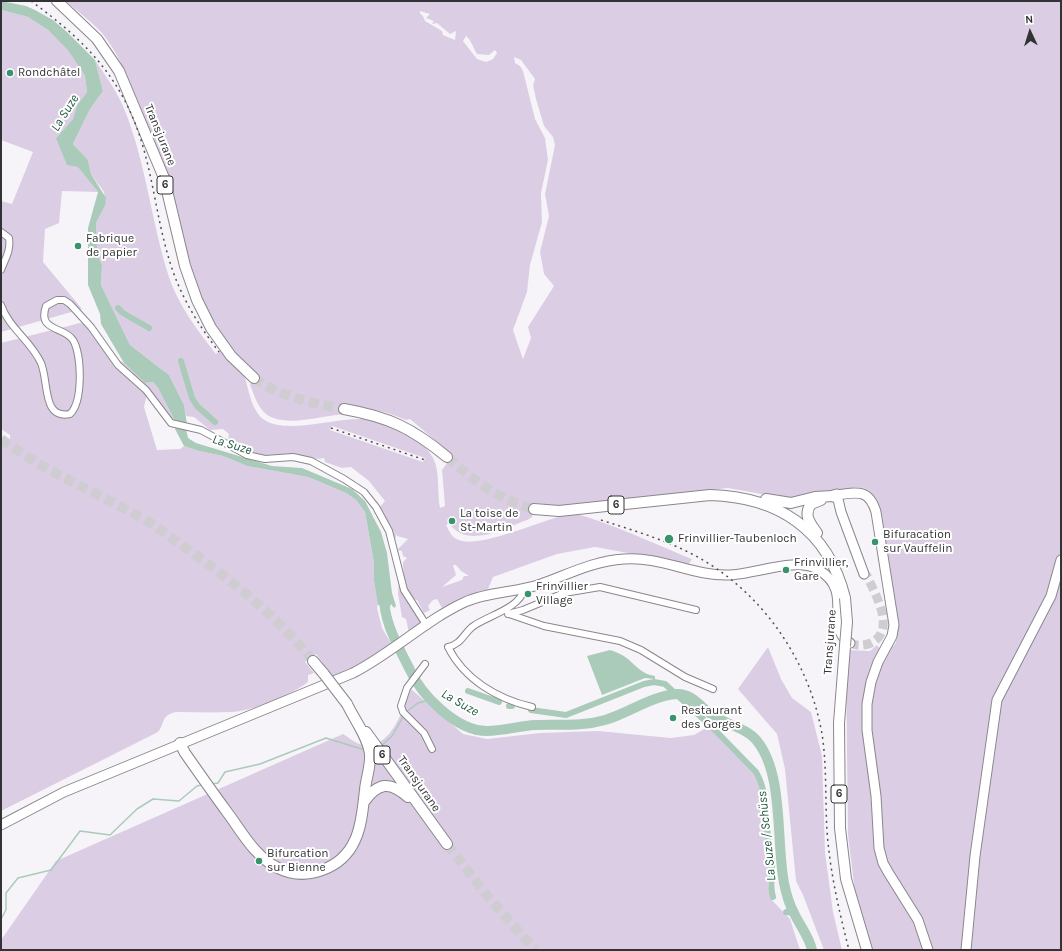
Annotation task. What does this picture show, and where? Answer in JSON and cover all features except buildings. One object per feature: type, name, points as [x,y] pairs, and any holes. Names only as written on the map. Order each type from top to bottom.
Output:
[{"type":"main road","name":"Transjurane","points":[[57,1],[97,39],[119,71],[164,178],[185,266],[197,300],[211,328],[231,356],[254,378]]},
{"type":"main road","points":[[344,409],[387,419],[400,424],[429,442],[447,457]]},
{"type":"main road","points":[[734,496],[751,494],[786,504],[821,496],[835,496]]},
{"type":"main road","name":"6","points":[[534,509],[559,511],[697,496],[734,496],[766,504],[803,520]]},
{"type":"main road","points":[[803,520],[811,504],[835,496]]},
{"type":"main road","name":"Transjurane","points":[[803,520],[821,538],[824,549],[836,571],[845,598],[848,642],[839,723],[840,828],[846,879],[867,950]]},
{"type":"main road","name":"Transjurane","points":[[314,662],[347,704],[447,844]]},
{"type":"main road","points":[[180,743],[191,762],[237,826],[264,859],[278,868],[294,873],[312,873],[325,870],[338,862],[350,848],[357,835],[364,802],[370,753],[347,704]]},
{"type":"main road","points":[[364,802],[372,791],[380,787],[388,786],[399,790],[418,805]]},
{"type":"street","points":[[1,232],[9,238],[10,244],[9,251],[1,270]]},
{"type":"street","points":[[1,305],[9,323],[29,344],[41,364],[47,386],[49,405],[52,411],[58,414],[70,414],[75,409],[79,392],[79,364],[74,342],[66,333],[50,327],[44,317],[46,306],[50,302],[64,300],[83,317],[118,365],[146,390],[165,416],[174,425],[189,427],[206,432],[247,455],[265,459],[293,457],[311,461],[322,466],[364,492],[389,531],[404,590],[425,627]]},
{"type":"street","points":[[864,574],[835,496],[852,493],[863,494],[872,501],[876,512],[894,625],[892,636],[878,662],[870,682],[867,709],[868,730],[878,811],[879,848],[883,863],[918,920],[928,950]]},
{"type":"street","points":[[1,825],[48,799],[180,743],[353,673],[381,657],[458,606],[474,598],[493,592],[542,584],[587,565],[625,559],[659,561],[718,575],[737,575],[795,565],[818,569],[830,578],[834,585],[838,599],[839,617],[848,642]]},
{"type":"street","points":[[966,950],[978,826],[997,700],[1050,596],[1061,560]]},
{"type":"street","points":[[510,614],[564,593],[600,587],[696,610]]},
{"type":"street","points":[[524,588],[518,599],[499,613],[472,627],[460,642],[448,647],[460,667],[482,686],[513,702],[532,707]]},
{"type":"street","points":[[499,613],[510,614],[544,626],[620,641],[641,650],[685,677],[713,689]]},
{"type":"street","points":[[425,664],[410,683],[402,700],[403,712],[424,733],[432,749]]},
{"type":"shaded area","points":[[1,1],[26,6],[53,20],[95,60],[103,91],[90,109],[73,144],[88,160],[91,174],[106,198],[105,206],[96,223],[98,256],[102,265],[101,285],[130,345],[169,375],[184,405],[188,438],[196,443],[272,466],[302,468],[352,489],[365,501],[381,532],[387,553],[392,593],[396,606],[394,608],[391,604],[390,607],[378,605],[374,581],[374,563],[365,512],[356,500],[346,493],[308,477],[247,466],[223,456],[184,446],[175,429],[176,423],[158,388],[153,382],[145,383],[124,363],[101,324],[100,314],[88,285],[88,228],[98,192],[78,167],[67,165],[56,138],[73,119],[77,105],[87,92],[85,76],[68,50],[48,30],[28,17],[1,10]]},
{"type":"shaded area","points":[[66,1],[1061,1],[1061,950],[862,950],[848,835],[846,667],[848,650],[870,651],[877,645],[880,649],[873,665],[895,644],[897,638],[895,637],[878,505],[876,498],[870,491],[864,488],[855,487],[795,500],[728,488],[564,506],[535,503],[532,517],[529,519],[498,531],[476,536],[465,535],[456,531],[449,523],[446,525],[453,536],[459,540],[469,542],[497,537],[571,514],[580,515],[611,525],[692,559],[689,564],[595,547],[557,554],[493,577],[488,589],[462,597],[442,608],[437,599],[433,600],[428,606],[430,610],[424,613],[417,600],[410,599],[403,571],[403,562],[407,558],[403,556],[402,551],[397,550],[408,539],[397,536],[397,533],[395,540],[393,531],[379,508],[385,501],[369,481],[351,467],[342,468],[325,462],[324,458],[320,459],[291,454],[263,456],[252,454],[228,440],[229,434],[223,429],[210,430],[194,417],[186,416],[184,405],[169,375],[130,345],[101,285],[102,265],[98,256],[96,223],[105,206],[104,192],[91,174],[88,160],[73,144],[90,109],[103,91],[95,60],[117,94],[131,127],[143,170],[163,256],[169,277],[178,298],[189,317],[216,354],[221,350],[243,374],[257,413],[266,421],[277,425],[289,426],[362,419],[378,421],[394,427],[418,441],[432,456],[437,471],[440,508],[445,506],[442,470],[447,463],[444,460],[450,453],[410,419],[406,420],[388,413],[344,403],[343,412],[349,414],[306,420],[295,421],[274,418],[263,411],[256,400],[250,384],[258,374],[236,353],[218,329],[194,277],[160,156],[126,74],[102,33]],"holes":[[[420,11],[430,14],[426,18],[434,21],[432,24],[437,23],[450,34],[456,31],[455,40],[443,35],[442,31],[425,21]],[[466,36],[468,37],[477,54],[489,55],[495,50],[497,53],[493,59],[486,62],[477,59],[463,41]],[[514,57],[521,60],[535,79],[533,85],[544,126],[553,137],[555,145],[545,194],[549,216],[540,252],[544,274],[554,286],[528,327],[531,338],[523,359],[513,330],[527,292],[530,265],[542,222],[541,193],[548,160],[545,138],[535,119],[523,71],[520,66],[515,63]],[[332,426],[425,458],[423,462],[330,430]],[[453,565],[456,565],[461,571],[469,576],[464,576],[462,580],[442,587],[456,575]]]},
{"type":"shaded area","points":[[1,10],[28,17],[48,30],[68,49],[85,76],[87,92],[77,105],[73,119],[56,138],[98,192],[62,191],[59,223],[45,229],[43,262],[82,309],[1,332],[1,201],[12,204],[33,152],[1,140]]},
{"type":"shaded area","points":[[80,323],[90,325],[114,357],[124,363],[145,383],[153,382],[158,388],[176,423],[169,417],[151,391],[147,394],[144,407],[157,450],[180,449],[184,446],[223,456],[247,466],[308,477],[346,493],[356,500],[365,512],[374,563],[374,581],[378,603],[377,608],[382,628],[392,645],[359,665],[333,676],[316,654],[305,662],[314,673],[308,675],[308,682],[271,702],[250,709],[231,712],[176,712],[168,715],[165,717],[158,732],[1,811],[1,437],[10,440],[10,435],[1,429],[1,343]]},
{"type":"shaded area","points":[[399,581],[402,592],[421,621],[421,625],[409,633],[406,619],[402,617],[398,594]]},
{"type":"shaded area","points":[[768,647],[781,679],[792,698],[811,712],[822,756],[825,852],[833,912],[842,950],[824,950],[803,895],[796,881],[785,769],[777,734],[738,689]]},
{"type":"shaded area","points":[[610,650],[624,656],[643,672],[655,676],[655,679],[645,678],[602,695],[587,656]]},
{"type":"shaded area","points":[[411,689],[463,734],[487,739],[540,733],[598,731],[671,738],[694,735],[708,727],[711,729],[751,766],[762,789],[772,858],[768,884],[771,899],[790,919],[800,950],[1,950],[1,940],[56,861],[343,734],[359,744],[370,745],[379,742],[394,728]]},
{"type":"waterway","points":[[118,308],[123,313],[149,328]]},
{"type":"waterway","points":[[181,361],[192,398],[197,406],[215,422]]},
{"type":"waterway","name":"La Suze","points":[[384,593],[384,603],[388,623],[415,678],[422,689],[441,710],[463,725],[487,731],[535,725],[587,724],[614,717],[649,701],[667,695],[682,694],[696,701],[712,715],[742,729],[753,737],[766,755],[771,771],[778,809],[782,866],[787,895],[792,910],[807,936],[812,950]]},
{"type":"waterway","points":[[531,710],[566,715],[644,684],[654,682],[665,684],[715,730],[756,772],[765,798],[769,847],[772,858],[771,888],[773,897]]},
{"type":"waterway","points":[[468,691],[499,702]]},
{"type":"waterway","points":[[406,712],[418,703],[429,700]]},
{"type":"waterway","points":[[380,747],[392,736],[404,715]]},
{"type":"waterway","points":[[212,784],[218,783],[225,772],[260,764],[326,738],[365,750]]},
{"type":"waterway","points":[[1,919],[6,910],[6,893],[18,878],[51,870],[80,831],[110,835],[137,809],[153,799],[179,801],[197,786],[202,785]]},
{"type":"waterway","name":"La Suze / Schüss","points":[[786,912],[794,913]]},
{"type":"tunnel","points":[[254,378],[286,395],[308,402],[344,409]]},
{"type":"tunnel","points":[[1,439],[55,473],[149,522],[189,550],[255,601],[285,630],[313,661]]},
{"type":"tunnel","points":[[447,457],[478,482],[498,495],[534,509]]},
{"type":"tunnel","points":[[850,643],[855,645],[866,645],[871,643],[879,637],[882,630],[882,611],[867,576],[864,574]]},
{"type":"tunnel","points":[[447,844],[489,898],[535,950]]},
{"type":"railway","points":[[31,1],[63,26],[91,52],[114,82],[124,99],[133,118],[145,153],[164,242],[173,272],[183,296],[203,330],[219,352]]},
{"type":"railway","points":[[331,428],[425,460]]},
{"type":"railway","points":[[601,520],[670,544],[692,554],[717,569],[739,586],[760,607],[778,629],[793,653],[806,679],[822,734],[825,758],[828,846],[835,891],[849,950]]},
{"type":"place","name":"Rondchâtel","points":[[10,73]]},
{"type":"place","name":"Fabrique de papier","points":[[78,246]]},
{"type":"place","name":"La toise de St-Martin","points":[[452,521]]},
{"type":"place","name":"Frinvillier-Taubenloch","points":[[669,539]]},
{"type":"place","name":"Bifuracation sur Vauffelin","points":[[875,542]]},
{"type":"place","name":"Frinvillier, Gare","points":[[786,570]]},
{"type":"place","name":"Frinvillier Village","points":[[528,594]]},
{"type":"place","name":"Restaurant des Gorges","points":[[673,718]]},
{"type":"place","name":"Bifurcation sur Bienne","points":[[259,861]]}]
